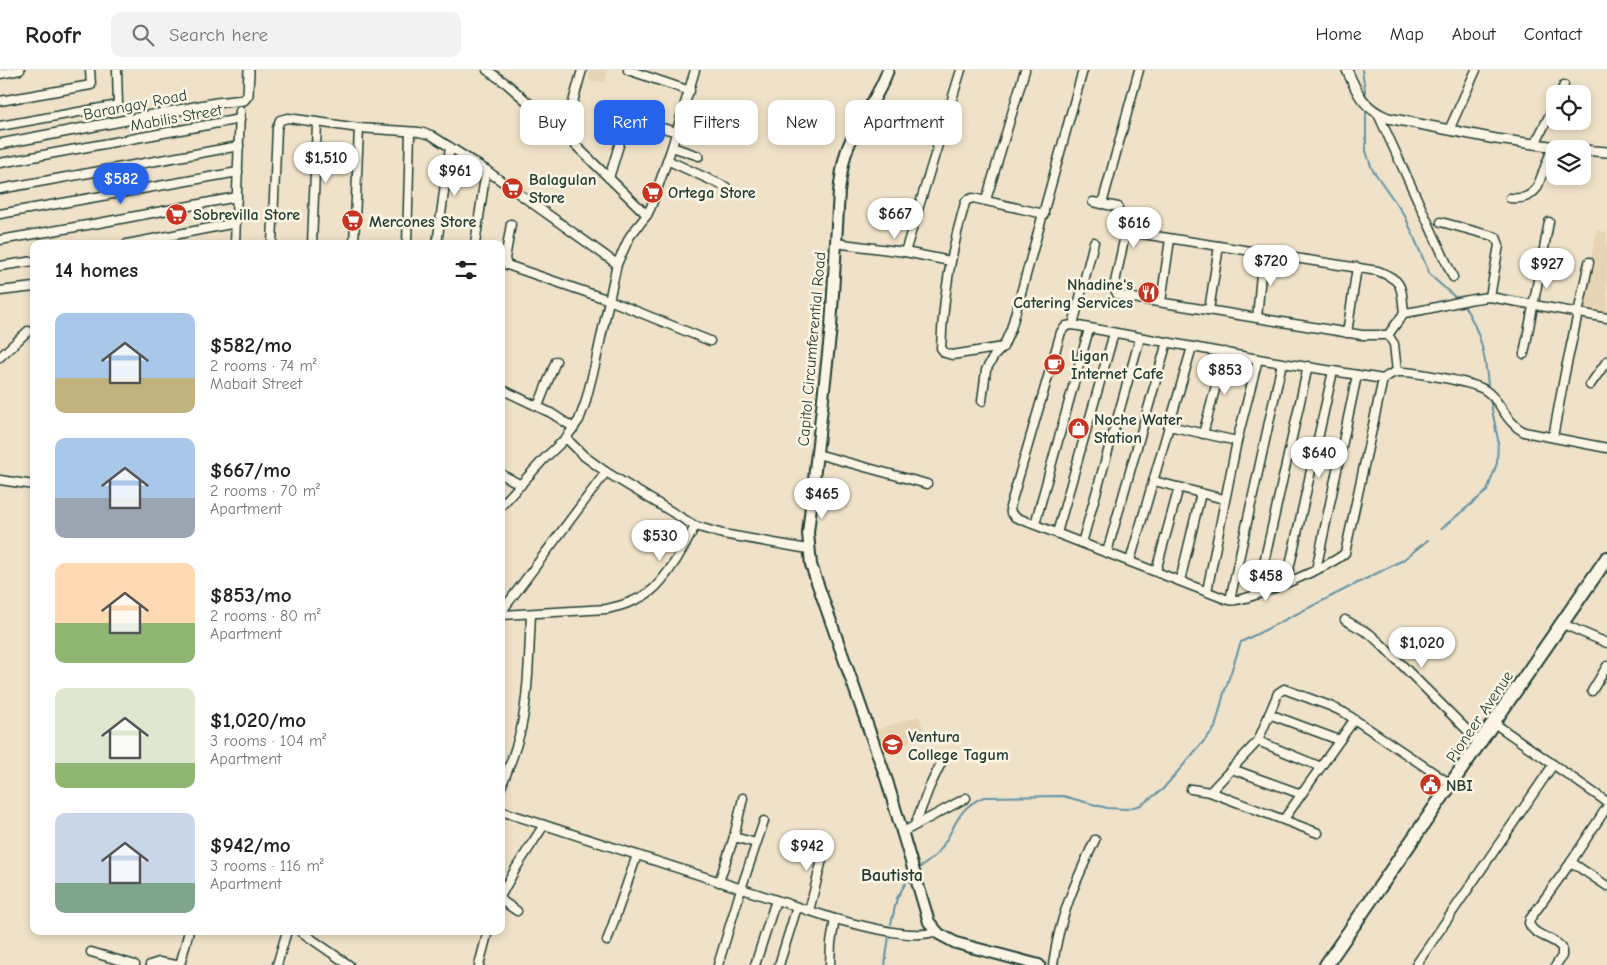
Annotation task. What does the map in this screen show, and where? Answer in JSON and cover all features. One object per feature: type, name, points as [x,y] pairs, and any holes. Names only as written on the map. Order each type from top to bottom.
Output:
[{"type":"highway","name":"Pioneer Avenue","points":[[1326,965],[1607,558]]},
{"type":"main road","name":"Capitol Circumferential Road","points":[[888,70],[881,87],[846,150],[839,192],[831,327],[808,533],[808,549],[814,573],[873,740],[903,832],[926,916],[936,931]]},
{"type":"main road","points":[[936,931],[943,937],[956,943],[1039,965]]},
{"type":"street","points":[[0,74],[20,70]]},
{"type":"street","points":[[0,101],[91,84],[90,70]]},
{"type":"street","points":[[0,126],[118,104],[116,70]]},
{"type":"street","name":"Barangay Road","points":[[0,144],[216,103],[244,100],[248,96],[249,70]]},
{"type":"street","points":[[487,70],[525,100]]},
{"type":"street","points":[[574,100],[582,70]]},
{"type":"street","points":[[628,70],[690,91]]},
{"type":"street","points":[[687,100],[695,70]]},
{"type":"street","points":[[905,252],[961,70]]},
{"type":"street","points":[[986,200],[1025,70]]},
{"type":"street","points":[[982,402],[986,370],[994,356],[1008,339],[1083,70]]},
{"type":"street","points":[[1102,204],[1139,70]]},
{"type":"street","points":[[1347,70],[1362,100],[1378,114],[1388,118],[1496,139],[1546,145]]},
{"type":"street","points":[[1449,130],[1476,70]]},
{"type":"street","points":[[235,240],[240,111]]},
{"type":"street","points":[[1378,114],[1453,276]]},
{"type":"street","points":[[272,240],[278,123],[280,120],[288,118],[432,136],[486,170],[617,264]]},
{"type":"street","name":"Mabilis Street","points":[[0,163],[240,119]]},
{"type":"street","points":[[1535,144],[1546,122]]},
{"type":"street","points":[[312,240],[317,123]]},
{"type":"street","points":[[354,240],[359,128]]},
{"type":"street","points":[[407,240],[410,132]]},
{"type":"street","points":[[505,502],[566,438],[574,428],[582,412],[617,264],[630,236],[647,214],[654,199],[675,136]]},
{"type":"street","points":[[575,145],[647,214]]},
{"type":"street","points":[[609,178],[619,145]]},
{"type":"street","points":[[0,189],[239,146]]},
{"type":"street","points":[[438,240],[450,146]]},
{"type":"street","points":[[672,147],[699,156]]},
{"type":"street","points":[[1591,151],[1607,152]]},
{"type":"street","points":[[667,160],[726,187]]},
{"type":"street","points":[[1510,198],[1522,199],[1533,193],[1537,188],[1546,164]]},
{"type":"street","points":[[476,240],[486,170]]},
{"type":"street","points":[[0,214],[238,172]]},
{"type":"street","points":[[0,240],[99,224],[237,197]]},
{"type":"street","points":[[1003,347],[952,355],[942,351],[945,293],[950,261],[967,200],[973,198],[986,200],[1044,214]]},
{"type":"street","points":[[1093,202],[1118,207]]},
{"type":"street","points":[[1441,222],[1496,236],[1499,245],[1490,297]]},
{"type":"street","points":[[1524,354],[1549,222]]},
{"type":"street","points":[[148,240],[236,223]]},
{"type":"street","points":[[511,224],[505,260],[507,265],[609,300],[710,341]]},
{"type":"street","points":[[1136,233],[1378,271],[1394,278],[1401,289],[1404,313],[1388,335],[1368,336],[1347,333],[1117,294],[1114,283],[1124,240],[1127,236],[1136,233]]},
{"type":"street","points":[[1161,302],[1170,239]]},
{"type":"street","points":[[1073,325],[1094,242]]},
{"type":"street","points":[[835,243],[905,252],[950,261]]},
{"type":"street","points":[[1210,310],[1219,246]]},
{"type":"street","points":[[1257,318],[1263,252]]},
{"type":"street","points":[[0,266],[30,262]]},
{"type":"street","points":[[1553,438],[1588,262]]},
{"type":"street","points":[[1347,333],[1357,267]]},
{"type":"street","points":[[0,291],[30,287]]},
{"type":"street","points":[[1404,313],[1490,297],[1607,318]]},
{"type":"street","points":[[1383,379],[1258,359],[1073,325],[1066,326],[1060,332],[1010,507],[1011,513],[1082,543],[1230,600],[1242,599],[1316,570],[1342,557],[1347,549],[1383,379],[1390,374],[1397,372],[1445,379],[1481,387],[1494,397],[1510,422],[1524,432],[1607,448]]},
{"type":"street","points":[[1035,524],[1089,329]]},
{"type":"street","points":[[0,357],[28,331]]},
{"type":"street","points":[[1057,533],[1114,333]]},
{"type":"street","points":[[1388,335],[1394,344],[1397,372]]},
{"type":"street","points":[[1082,543],[1140,338]]},
{"type":"street","points":[[1107,552],[1167,342]]},
{"type":"street","points":[[1130,561],[1192,347]]},
{"type":"street","points":[[1203,434],[1225,352]]},
{"type":"street","points":[[1207,591],[1224,499],[1258,359]]},
{"type":"street","points":[[538,406],[556,361]]},
{"type":"street","points":[[1590,385],[1607,361]]},
{"type":"street","points":[[1230,600],[1282,362]]},
{"type":"street","points":[[1257,594],[1308,366]]},
{"type":"street","points":[[1286,582],[1333,371]]},
{"type":"street","points":[[1316,570],[1358,375]]},
{"type":"street","points":[[505,391],[538,406],[574,428]]},
{"type":"street","points":[[1169,426],[1237,441]]},
{"type":"street","points":[[566,438],[584,456],[606,472],[695,526],[723,534],[808,549]]},
{"type":"street","points":[[817,454],[927,484]]},
{"type":"street","points":[[505,609],[606,472]]},
{"type":"street","points":[[505,476],[521,485]]},
{"type":"street","points":[[0,480],[30,485]]},
{"type":"street","points":[[1154,481],[1224,499]]},
{"type":"street","points":[[1156,571],[1179,487]]},
{"type":"street","points":[[1180,581],[1201,493]]},
{"type":"street","points":[[505,615],[607,609],[646,595],[656,586],[677,558],[695,526]]},
{"type":"street","points":[[505,777],[516,748],[521,727],[527,678],[531,614]]},
{"type":"street","points":[[1345,620],[1370,634],[1382,644],[1480,743]]},
{"type":"street","points":[[1563,624],[1607,643]]},
{"type":"street","points":[[1592,691],[1607,666]]},
{"type":"street","points":[[1210,792],[1258,741],[1278,693],[1284,689],[1330,706],[1452,785]]},
{"type":"street","points":[[1269,714],[1339,740]]},
{"type":"street","points":[[1284,819],[1354,720]]},
{"type":"street","points":[[1494,723],[1607,802]]},
{"type":"street","points":[[1258,741],[1321,767]]},
{"type":"street","points":[[915,825],[928,788],[943,759]]},
{"type":"street","points":[[1416,965],[1553,765]]},
{"type":"street","points":[[1232,770],[1301,794]]},
{"type":"street","points":[[1191,789],[1210,792],[1318,833]]},
{"type":"street","points":[[719,882],[744,798]]},
{"type":"street","points":[[903,832],[966,798]]},
{"type":"street","points":[[1556,965],[1562,956],[1562,948],[1556,942],[1533,930],[1529,923],[1530,919],[1607,807]]},
{"type":"street","points":[[505,812],[836,919],[858,925],[918,935],[936,931]]},
{"type":"street","points":[[718,965],[764,821]]},
{"type":"street","points":[[505,888],[544,825]]},
{"type":"street","points":[[734,836],[756,844]]},
{"type":"street","points":[[809,910],[828,840]]},
{"type":"street","points":[[1053,965],[1056,944],[1067,902],[1095,840]]},
{"type":"street","points":[[607,941],[637,855]]},
{"type":"street","points":[[1571,862],[1607,886]]},
{"type":"street","points":[[755,965],[776,900]]},
{"type":"street","points":[[505,903],[517,912]]},
{"type":"street","points":[[779,965],[797,907]]},
{"type":"street","points":[[830,965],[831,943],[836,919]]},
{"type":"street","points":[[180,965],[188,935]]},
{"type":"street","points":[[277,965],[286,935]]},
{"type":"street","points":[[306,935],[349,965]]},
{"type":"street","points":[[479,965],[487,935]]},
{"type":"street","points":[[91,952],[135,965]]},
{"type":"street","points":[[150,965],[159,962],[176,965]]},
{"type":"shaded area","points":[[590,70],[607,70],[605,83],[589,80]]},
{"type":"shaded area","points":[[1597,230],[1607,233],[1607,313],[1580,311]]},
{"type":"shaded area","name":"Ventura College Tagum","points":[[919,716],[925,734],[883,755],[876,730]]},
{"type":"waterway","points":[[1362,70],[1366,97]]},
{"type":"waterway","points":[[1366,111],[1366,151],[1372,169],[1405,216],[1430,275],[1456,298]]},
{"type":"waterway","points":[[1465,307],[1475,326],[1481,344],[1488,385]]},
{"type":"waterway","points":[[1441,529],[1487,491],[1497,463],[1498,440],[1490,399]]},
{"type":"waterway","points":[[919,868],[931,860],[940,850],[962,813],[984,797],[1063,796],[1107,808],[1126,809],[1141,805],[1162,790],[1215,728],[1224,693],[1241,642],[1403,560],[1428,540]]},
{"type":"waterway","points":[[891,924],[897,898],[908,879]]},
{"type":"waterway","points":[[885,965],[889,936]]},
{"type":"place","name":"Balagulan Store","points":[[513,188]]},
{"type":"place","name":"Ortega Store","points":[[652,192]]},
{"type":"place","name":"Sobrevilla Store","points":[[177,214]]},
{"type":"place","name":"Mercones Store","points":[[353,221]]},
{"type":"place","name":"Nhadine's Catering Services","points":[[1149,293]]},
{"type":"place","name":"Ligan Internet Cafe","points":[[1055,364]]},
{"type":"place","name":"Noche Water Station","points":[[1078,428]]},
{"type":"place","name":"Ventura College Tagum","points":[[892,745]]},
{"type":"place","name":"NBI","points":[[1430,785]]},
{"type":"district","name":"Bautista","points":[[892,875]]}]
